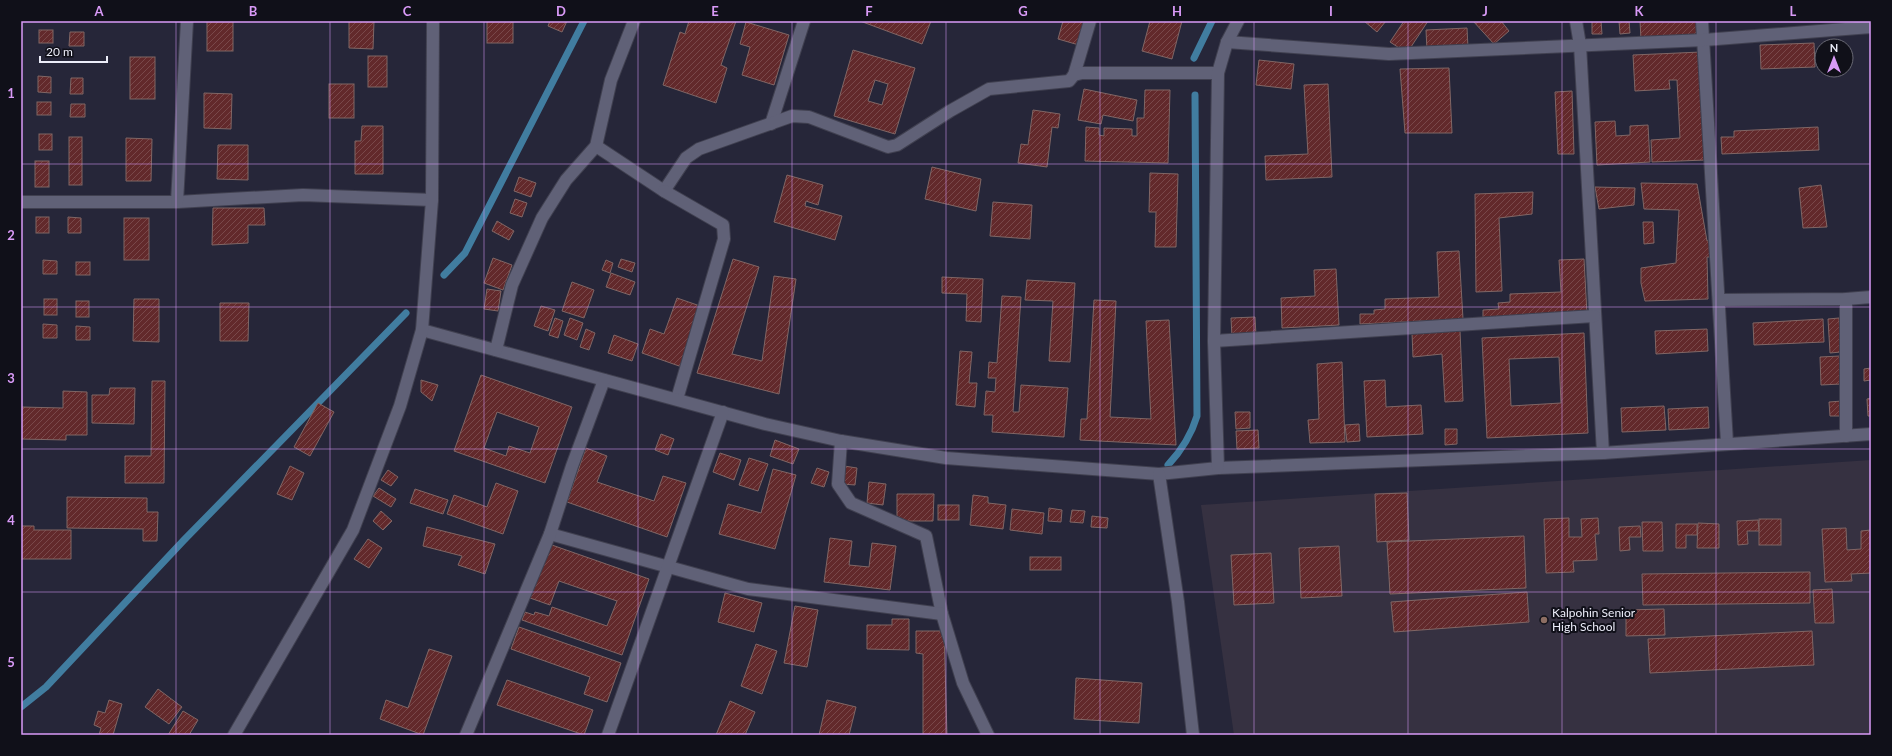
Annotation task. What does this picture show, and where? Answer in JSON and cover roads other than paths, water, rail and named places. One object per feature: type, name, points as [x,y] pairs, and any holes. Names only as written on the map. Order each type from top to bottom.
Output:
[{"type":"street","points":[[177,202],[187,21]]},
{"type":"street","points":[[234,735],[353,530],[400,406],[422,330],[432,200],[433,21]]},
{"type":"street","points":[[496,350],[512,285],[542,218],[566,180],[596,146],[611,80],[634,21]]},
{"type":"street","points":[[771,124],[804,21]]},
{"type":"street","points":[[664,191],[686,158],[699,149],[792,116],[809,117],[879,144],[893,146],[989,89],[1069,81],[1074,75],[1090,21]]},
{"type":"street","points":[[1218,468],[1214,341],[1218,73],[1227,42],[1238,21]]},
{"type":"street","points":[[1576,21],[1580,45],[1594,316],[1603,453]]},
{"type":"street","points":[[1702,21],[1727,443]]},
{"type":"street","points":[[1227,42],[1389,54],[1704,40],[1815,26],[1871,27]]},
{"type":"street","points":[[1074,75],[1082,73],[1218,73]]},
{"type":"street","points":[[596,146],[664,191],[723,225],[724,239],[677,399]]},
{"type":"street","points":[[21,202],[177,202],[303,195],[432,200]]},
{"type":"street","points":[[1719,300],[1846,299],[1871,297]]},
{"type":"street","points":[[1846,299],[1846,436]]},
{"type":"street","points":[[1214,341],[1594,316]]},
{"type":"street","points":[[422,330],[723,412],[841,441],[946,458],[1159,474],[1218,468],[1603,453],[1727,443],[1871,434]]},
{"type":"street","points":[[466,735],[550,534],[572,466],[604,380]]},
{"type":"street","points":[[608,735],[670,566],[723,412]]},
{"type":"street","points":[[841,441],[838,484],[851,503],[926,536],[942,614],[963,682],[988,735]]},
{"type":"street","points":[[1159,474],[1178,602],[1193,735]]},
{"type":"street","points":[[550,534],[670,566],[748,589],[942,614]]},
{"type":"waterway","points":[[444,275],[465,253],[584,21]]},
{"type":"waterway","points":[[1194,58],[1212,21]]},
{"type":"waterway","points":[[1168,465],[1186,442],[1197,416],[1195,95]]},
{"type":"waterway","points":[[21,707],[46,687],[184,540],[406,313]]},
{"type":"place","name":"Kalpohin Senior High School","points":[[1544,620]]}]
